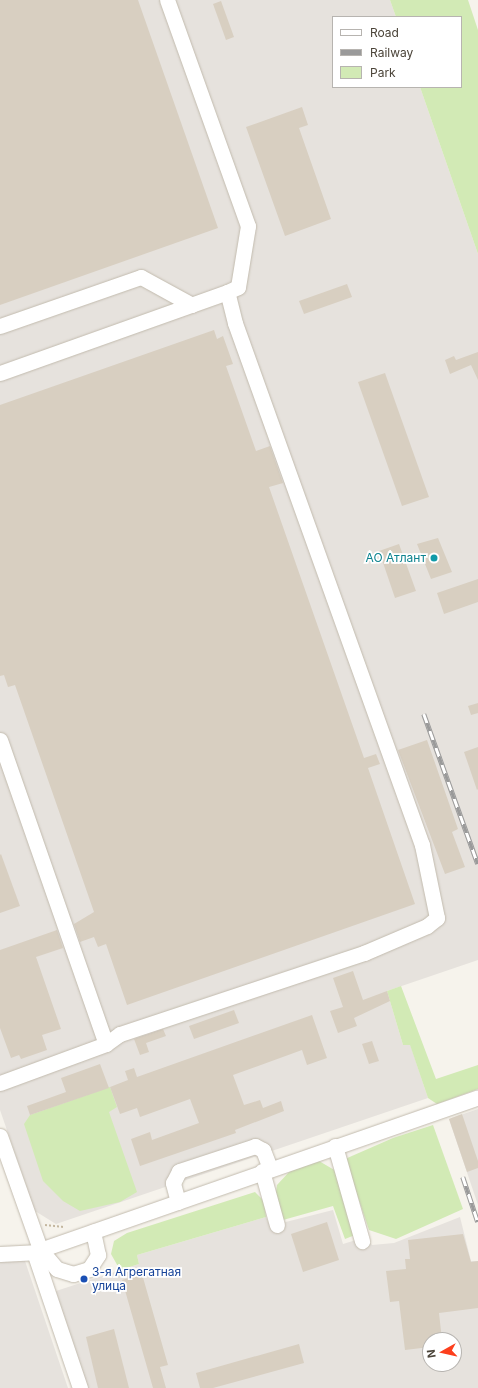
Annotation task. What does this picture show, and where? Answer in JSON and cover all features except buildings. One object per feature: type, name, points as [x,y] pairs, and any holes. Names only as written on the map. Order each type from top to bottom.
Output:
[{"type":"street","points":[[0,373],[238,287],[248,226],[167,0]]},
{"type":"street","points":[[0,326],[141,276],[192,304]]},
{"type":"street","points":[[0,1083],[106,1044],[120,1034],[364,953],[426,926],[436,918],[422,845],[227,292]]},
{"type":"street","points":[[0,740],[106,1044]]},
{"type":"street","points":[[0,1254],[37,1251],[478,1097]]},
{"type":"street","points":[[0,1136],[80,1388]]},
{"type":"street","points":[[178,1202],[173,1183],[179,1171],[255,1146],[264,1150],[266,1170],[277,1225]]},
{"type":"street","points":[[335,1146],[362,1241]]},
{"type":"street","points":[[37,1251],[57,1269],[73,1274],[81,1273],[89,1269],[98,1255],[93,1232]]},
{"type":"path","points":[[42,1224],[54,1228],[69,1225]]},
{"type":"shaded area","points":[[0,0],[390,0],[396,16],[332,16],[332,88],[420,88],[478,254],[478,960],[387,991],[403,1045],[410,1044],[428,1098],[56,1224],[35,1211],[0,1110]]},
{"type":"shaded area","points":[[478,1109],[478,1205],[449,1119]]},
{"type":"shaded area","points":[[333,1210],[343,1244],[366,1237],[372,1245],[394,1243],[460,1217],[471,1261],[478,1261],[478,1388],[87,1388],[56,1291],[139,1264],[137,1255],[266,1217],[270,1226]]},
{"type":"shaded area","points":[[0,1261],[25,1261],[68,1388],[0,1388]]},
{"type":"green space","points":[[390,0],[468,0],[478,30],[478,254],[420,88],[462,88],[462,16],[396,16]]},
{"type":"green space","points":[[401,986],[436,1079],[478,1065],[478,1089],[437,1104],[428,1098],[410,1045],[403,1045],[387,991]]},
{"type":"green space","points":[[110,1087],[117,1107],[109,1112],[137,1192],[120,1202],[80,1211],[63,1201],[43,1181],[24,1124],[30,1115]]},
{"type":"green space","points":[[433,1125],[463,1209],[396,1239],[369,1230],[345,1159],[393,1138]]},
{"type":"green space","points":[[319,1161],[336,1171],[355,1235],[345,1239],[333,1206],[283,1220],[275,1199],[277,1185],[290,1171]]},
{"type":"green space","points":[[255,1192],[264,1201],[266,1217],[137,1255],[139,1264],[120,1270],[111,1254],[114,1241],[127,1233]]},
{"type":"railway","points":[[424,714],[478,864]]},
{"type":"railway","points":[[463,1177],[478,1222]]},
{"type":"place","name":"АО Атлант","points":[[434,558]]},
{"type":"place","name":"3-я Агрегатная улица","points":[[84,1279]]}]
